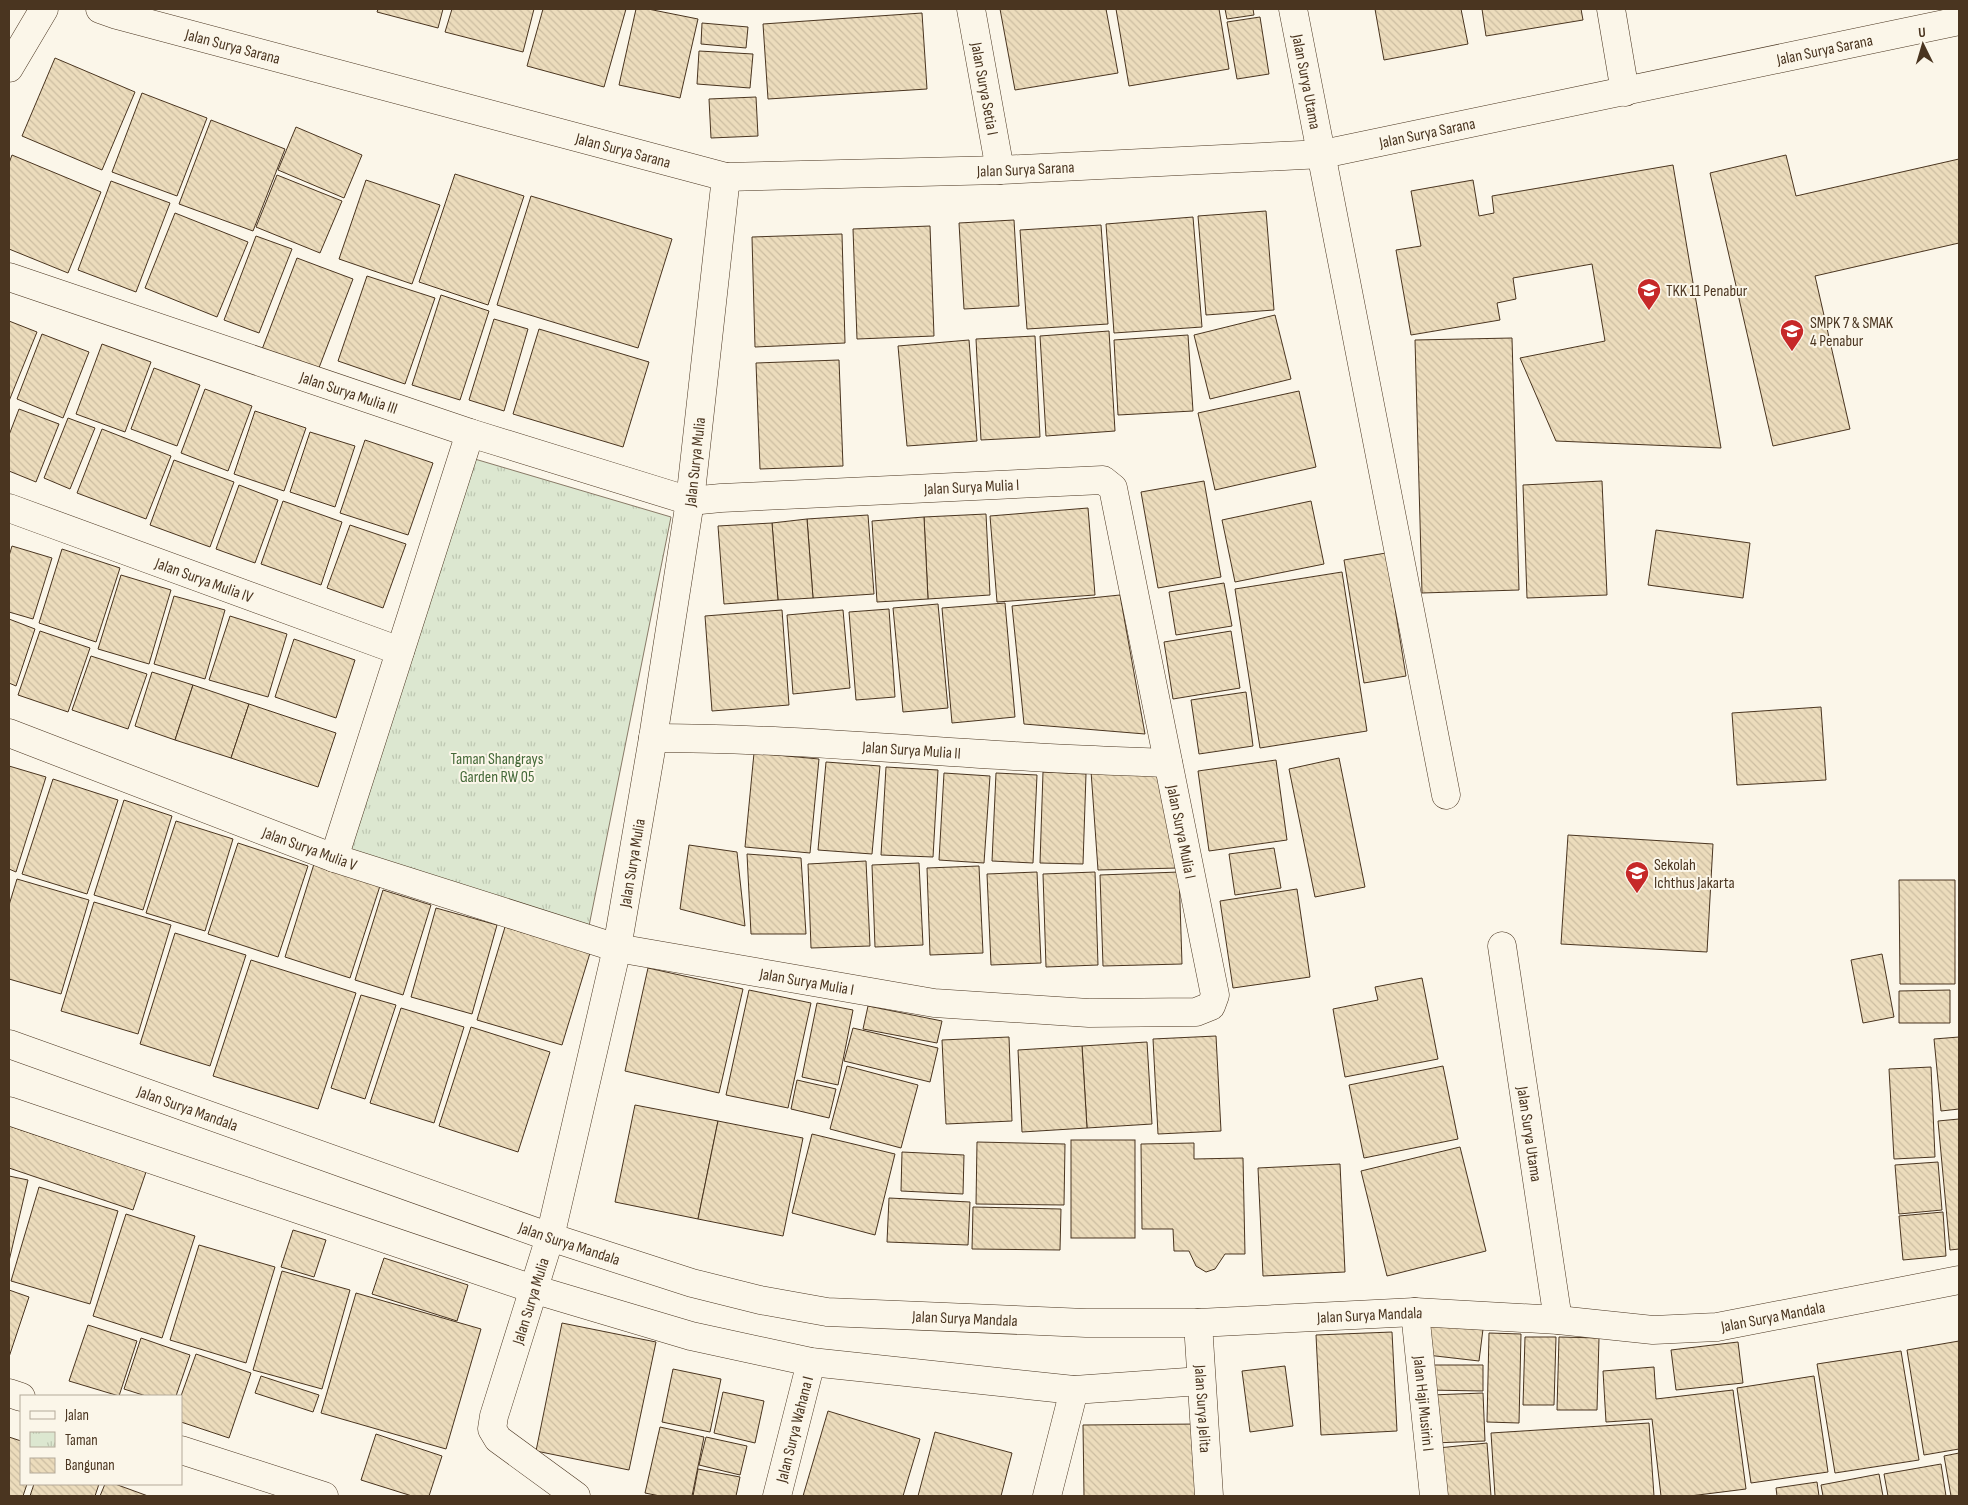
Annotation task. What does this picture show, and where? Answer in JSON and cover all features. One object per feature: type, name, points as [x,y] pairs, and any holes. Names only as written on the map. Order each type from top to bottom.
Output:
[{"type":"street","points":[[9,68],[44,9]]},
{"type":"street","name":"Jalan Surya Sarana","points":[[100,9],[127,18],[726,178],[1000,170],[1323,154],[1959,22]]},
{"type":"street","name":"Jalan Surya Setia I","points":[[971,9],[1000,170]]},
{"type":"street","name":"Jalan Surya Utama","points":[[1294,9],[1446,795]]},
{"type":"street","points":[[1611,9],[1625,92]]},
{"type":"street","name":"Jalan Surya Mulia","points":[[576,1496],[498,1439],[492,1429],[494,1416],[550,1237],[617,948],[654,738],[690,501],[721,209],[726,178]]},
{"type":"street","name":"Jalan Surya Mulia III","points":[[9,277],[470,433],[690,501]]},
{"type":"street","points":[[334,858],[470,433]]},
{"type":"street","name":"Jalan Surya Mulia I","points":[[617,948],[934,1002],[1090,1014],[1196,1012],[1210,1006],[1215,995],[1113,488],[1103,480],[690,501]]},
{"type":"street","name":"Jalan Surya Mulia IV","points":[[9,508],[400,651]]},
{"type":"street","name":"Jalan Surya Mulia V","points":[[9,733],[334,858],[617,948]]},
{"type":"street","name":"Jalan Surya Mulia II","points":[[654,738],[729,739],[1168,763]]},
{"type":"street","name":"Jalan Surya Utama","points":[[1502,946],[1558,1320]]},
{"type":"street","name":"Jalan Surya Mandala","points":[[9,1044],[550,1237],[692,1283],[760,1300],[827,1312],[1086,1323],[1198,1323],[1415,1312],[1558,1320],[1653,1330],[1717,1327],[1959,1280]]},
{"type":"street","points":[[9,1111],[533,1289],[691,1336],[811,1362],[1074,1390],[1201,1381]]},
{"type":"street","name":"Jalan Haji Musirin I","points":[[1415,1312],[1434,1496]]},
{"type":"street","name":"Jalan Surya Jelita","points":[[1198,1323],[1209,1496]]},
{"type":"street","name":"Jalan Surya Wahana I","points":[[777,1496],[811,1362]]},
{"type":"street","points":[[1047,1496],[1074,1390]]},
{"type":"street","points":[[182,1450],[324,1496]]},
{"type":"green space","name":"Taman Shangrays Garden RW 05","points":[[468,457],[671,517],[589,926],[343,850]]},
{"type":"building","points":[[378,9],[443,9],[438,28],[377,12]]},
{"type":"building","points":[[452,9],[534,9],[523,52],[445,32]]},
{"type":"building","points":[[543,9],[626,9],[604,87],[527,66]]},
{"type":"building","points":[[636,9],[648,9],[698,19],[680,98],[619,85]]},
{"type":"building","points":[[1000,9],[1106,9],[1118,73],[1015,90]]},
{"type":"building","points":[[1116,9],[1219,9],[1229,69],[1129,86]]},
{"type":"building","points":[[1225,9],[1253,9],[1254,15],[1227,19]]},
{"type":"building","points":[[1375,9],[1461,9],[1468,44],[1384,60]]},
{"type":"building","points":[[1482,9],[1581,9],[1583,20],[1486,36]]},
{"type":"building","points":[[922,13],[927,89],[768,99],[763,24]]},
{"type":"building","points":[[1260,17],[1269,74],[1237,79],[1227,22]]},
{"type":"building","points":[[702,23],[748,27],[746,48],[701,44]]},
{"type":"building","points":[[699,51],[753,54],[750,88],[697,84]]},
{"type":"building","points":[[55,58],[135,92],[102,170],[22,136]]},
{"type":"building","points":[[142,93],[207,118],[177,196],[112,172]]},
{"type":"building","points":[[756,97],[758,136],[711,138],[709,99]]},
{"type":"building","points":[[211,120],[285,149],[253,231],[179,204]]},
{"type":"building","points":[[296,127],[362,155],[344,198],[278,170]]},
{"type":"building","points":[[12,155],[101,192],[68,273],[9,249],[9,163]]},
{"type":"building","name":"SMPK 7 & SMAK 4 Penabur","points":[[1786,155],[1796,196],[1959,159],[1959,243],[1815,276],[1850,429],[1773,446],[1710,173]]},
{"type":"building","name":"TKK 11 Penabur","points":[[1673,165],[1721,448],[1556,441],[1520,358],[1605,341],[1592,264],[1513,278],[1516,299],[1497,303],[1500,320],[1411,335],[1396,250],[1421,246],[1411,191],[1473,180],[1479,216],[1494,213],[1492,196]]},
{"type":"building","points":[[455,174],[524,196],[488,305],[419,282]]},
{"type":"building","points":[[277,175],[342,201],[320,253],[256,227]]},
{"type":"building","points":[[366,180],[440,205],[412,284],[339,259]]},
{"type":"building","points":[[111,181],[170,203],[136,292],[78,270]]},
{"type":"building","points":[[531,196],[672,239],[638,348],[497,305]]},
{"type":"building","points":[[1266,211],[1274,310],[1206,315],[1198,216]]},
{"type":"building","points":[[175,213],[248,242],[217,317],[145,288]]},
{"type":"building","points":[[1193,217],[1202,327],[1114,333],[1106,224]]},
{"type":"building","points":[[1014,220],[1019,306],[964,309],[959,223]]},
{"type":"building","points":[[1101,225],[1108,324],[1027,329],[1020,230]]},
{"type":"building","points":[[930,226],[934,336],[857,339],[853,229]]},
{"type":"building","points":[[842,234],[845,343],[755,347],[752,237]]},
{"type":"building","points":[[256,236],[292,249],[259,333],[224,320]]},
{"type":"building","points":[[297,258],[353,279],[317,373],[261,352]]},
{"type":"building","points":[[367,276],[435,298],[405,384],[338,361]]},
{"type":"building","points":[[441,295],[489,311],[460,400],[412,385]]},
{"type":"building","points":[[1275,315],[1291,379],[1210,399],[1194,335]]},
{"type":"building","points":[[494,319],[528,329],[504,411],[469,400]]},
{"type":"building","points":[[9,321],[37,332],[9,401]]},
{"type":"building","points":[[539,329],[649,362],[623,447],[513,414]]},
{"type":"building","points":[[1109,331],[1115,431],[1046,436],[1040,336]]},
{"type":"building","points":[[42,334],[89,352],[63,418],[17,399]]},
{"type":"building","points":[[1188,335],[1193,411],[1118,415],[1114,340]]},
{"type":"building","points":[[1035,336],[1040,437],[981,440],[976,339]]},
{"type":"building","points":[[1512,338],[1519,590],[1422,593],[1415,340]]},
{"type":"building","points":[[969,340],[977,441],[907,446],[898,346]]},
{"type":"building","points":[[102,344],[151,362],[125,432],[76,414]]},
{"type":"building","points":[[839,360],[843,466],[760,469],[756,363]]},
{"type":"building","points":[[154,368],[200,385],[177,446],[131,429]]},
{"type":"building","points":[[205,389],[252,406],[228,471],[181,453]]},
{"type":"building","points":[[1299,391],[1316,467],[1215,490],[1198,413]]},
{"type":"building","points":[[19,409],[59,424],[36,482],[9,471],[9,435]]},
{"type":"building","points":[[255,411],[306,428],[284,491],[234,474]]},
{"type":"building","points":[[68,418],[95,428],[70,489],[44,478]]},
{"type":"building","points":[[102,429],[171,456],[146,519],[77,493]]},
{"type":"building","points":[[310,432],[355,446],[335,507],[290,492]]},
{"type":"building","points":[[365,440],[433,463],[408,535],[340,513]]},
{"type":"building","points":[[174,460],[234,482],[210,547],[150,525]]},
{"type":"building","points":[[1204,481],[1221,577],[1158,588],[1141,492]]},
{"type":"building","points":[[1602,481],[1607,595],[1527,598],[1523,485]]},
{"type":"building","points":[[239,485],[278,500],[255,563],[216,549]]},
{"type":"building","points":[[283,501],[342,522],[321,585],[261,564]]},
{"type":"building","points":[[1311,501],[1324,564],[1235,582],[1222,520]]},
{"type":"building","points":[[1088,508],[1095,595],[997,602],[990,516]]},
{"type":"building","points":[[986,514],[990,595],[928,599],[924,517]]},
{"type":"building","points":[[868,515],[874,594],[813,598],[807,519]]},
{"type":"building","points":[[924,517],[928,599],[877,602],[872,521]]},
{"type":"building","points":[[807,519],[813,598],[778,600],[772,523]]},
{"type":"building","points":[[772,523],[778,600],[724,604],[718,526]]},
{"type":"building","points":[[350,525],[406,544],[383,608],[327,588]]},
{"type":"building","points":[[1656,530],[1750,543],[1743,598],[1648,585]]},
{"type":"building","points":[[12,546],[52,558],[33,619],[9,612],[9,556]]},
{"type":"building","points":[[62,549],[120,568],[96,642],[39,623]]},
{"type":"building","points":[[1386,553],[1406,676],[1364,683],[1344,560]]},
{"type":"building","points":[[1342,572],[1367,731],[1260,748],[1235,589]]},
{"type":"building","points":[[121,575],[171,590],[149,664],[98,649]]},
{"type":"building","points":[[1224,583],[1232,626],[1176,635],[1169,592]]},
{"type":"building","points":[[1120,595],[1145,734],[1024,724],[1012,606]]},
{"type":"building","points":[[174,596],[225,610],[205,679],[154,664]]},
{"type":"building","points":[[1005,603],[1015,717],[952,723],[942,608]]},
{"type":"building","points":[[938,604],[948,708],[903,712],[893,608]]},
{"type":"building","points":[[889,609],[895,697],[856,700],[849,612]]},
{"type":"building","points":[[782,610],[789,705],[712,711],[705,616]]},
{"type":"building","points":[[843,610],[850,688],[793,694],[787,615]]},
{"type":"building","points":[[230,616],[287,634],[268,697],[209,680]]},
{"type":"building","points":[[9,619],[35,629],[16,686],[9,683]]},
{"type":"building","points":[[40,631],[90,648],[68,712],[18,695]]},
{"type":"building","points":[[1231,631],[1240,688],[1173,699],[1164,642]]},
{"type":"building","points":[[294,639],[355,660],[336,718],[275,697]]},
{"type":"building","points":[[91,656],[147,674],[128,729],[72,710]]},
{"type":"building","points":[[152,672],[193,685],[175,740],[135,726]]},
{"type":"building","points":[[193,685],[249,704],[231,758],[175,740]]},
{"type":"building","points":[[1246,692],[1253,746],[1199,754],[1191,700]]},
{"type":"building","points":[[249,704],[336,733],[318,787],[231,758]]},
{"type":"building","points":[[1821,707],[1826,780],[1737,785],[1732,713]]},
{"type":"building","points":[[754,753],[819,759],[810,853],[745,847]]},
{"type":"building","points":[[1339,758],[1365,887],[1315,897],[1289,769]]},
{"type":"building","points":[[1276,760],[1287,840],[1209,851],[1198,771]]},
{"type":"building","points":[[826,762],[880,766],[872,854],[818,850]]},
{"type":"building","points":[[9,766],[46,777],[16,872],[9,869]]},
{"type":"building","points":[[1158,766],[1178,868],[1098,870],[1091,771]]},
{"type":"building","points":[[886,767],[938,770],[933,857],[881,855]]},
{"type":"building","points":[[1043,772],[1086,774],[1083,864],[1040,863]]},
{"type":"building","points":[[944,773],[990,776],[984,863],[939,860]]},
{"type":"building","points":[[996,773],[1037,775],[1033,863],[992,861]]},
{"type":"building","points":[[53,779],[118,800],[87,894],[22,874]]},
{"type":"building","points":[[124,800],[172,816],[143,910],[94,895]]},
{"type":"building","points":[[176,821],[233,839],[205,931],[146,913]]},
{"type":"building","name":"Sekolah Ichthus Jakarta","points":[[1568,835],[1713,844],[1707,952],[1561,944]]},
{"type":"building","points":[[238,843],[308,866],[278,957],[208,934]]},
{"type":"building","points":[[689,845],[737,852],[745,926],[680,909]]},
{"type":"building","points":[[1274,848],[1281,888],[1235,895],[1229,854]]},
{"type":"building","points":[[747,854],[801,858],[806,934],[751,934]]},
{"type":"building","points":[[866,861],[870,946],[811,948],[808,864]]},
{"type":"building","points":[[919,863],[923,945],[875,947],[872,865]]},
{"type":"building","points":[[314,864],[380,886],[350,978],[285,957]]},
{"type":"building","points":[[979,866],[983,953],[930,955],[927,868]]},
{"type":"building","points":[[1037,872],[1041,963],[991,965],[987,874]]},
{"type":"building","points":[[1095,872],[1098,965],[1046,967],[1043,874]]},
{"type":"building","points":[[1179,872],[1182,964],[1103,966],[1100,875]]},
{"type":"building","points":[[17,879],[89,900],[61,994],[9,979],[9,905]]},
{"type":"building","points":[[1899,880],[1955,880],[1955,984],[1900,984]]},
{"type":"building","points":[[1297,889],[1310,977],[1233,988],[1220,901]]},
{"type":"building","points":[[383,890],[431,905],[403,995],[355,980]]},
{"type":"building","points":[[94,902],[171,925],[138,1034],[61,1011]]},
{"type":"building","points":[[436,908],[497,925],[472,1014],[411,997]]},
{"type":"building","points":[[505,927],[590,953],[562,1045],[477,1020]]},
{"type":"building","points":[[175,933],[246,955],[210,1066],[140,1044]]},
{"type":"building","points":[[1882,954],[1894,1017],[1863,1023],[1851,960]]},
{"type":"building","points":[[251,960],[356,993],[318,1109],[213,1076]]},
{"type":"building","points":[[648,968],[743,989],[719,1093],[625,1071]]},
{"type":"building","points":[[1422,978],[1438,1059],[1345,1077],[1333,1009],[1378,1000],[1375,987]]},
{"type":"building","points":[[749,990],[811,1003],[788,1108],[726,1095]]},
{"type":"building","points":[[1950,990],[1950,1023],[1899,1023],[1899,991]]},
{"type":"building","points":[[361,995],[396,1005],[365,1099],[331,1088]]},
{"type":"building","points":[[817,1003],[853,1010],[838,1085],[802,1077]]},
{"type":"building","points":[[868,1006],[942,1021],[937,1043],[863,1029]]},
{"type":"building","points":[[401,1008],[464,1027],[434,1123],[370,1103]]},
{"type":"building","points":[[471,1027],[550,1052],[518,1152],[439,1126]]},
{"type":"building","points":[[853,1028],[938,1048],[930,1082],[844,1061]]},
{"type":"building","points":[[1216,1036],[1221,1131],[1158,1134],[1153,1039]]},
{"type":"building","points":[[1009,1037],[1012,1121],[946,1124],[942,1040]]},
{"type":"building","points":[[1959,1037],[1959,1109],[1941,1111],[1934,1039]]},
{"type":"building","points":[[1147,1042],[1152,1124],[1087,1128],[1082,1046]]},
{"type":"building","points":[[1082,1046],[1087,1128],[1022,1132],[1018,1050]]},
{"type":"building","points":[[847,1066],[918,1085],[901,1148],[830,1129]]},
{"type":"building","points":[[1443,1066],[1458,1139],[1364,1158],[1349,1085]]},
{"type":"building","points":[[1931,1067],[1935,1157],[1894,1159],[1889,1069]]},
{"type":"building","points":[[797,1080],[836,1089],[829,1118],[791,1109]]},
{"type":"building","points":[[635,1105],[718,1121],[698,1219],[615,1202]]},
{"type":"building","points":[[1959,1119],[1959,1249],[1950,1250],[1938,1121]]},
{"type":"building","points":[[718,1121],[803,1138],[783,1236],[698,1219]]},
{"type":"building","points":[[9,1126],[146,1172],[133,1210],[9,1168]]},
{"type":"building","points":[[812,1134],[895,1154],[875,1235],[792,1213]]},
{"type":"building","points":[[1071,1140],[1135,1140],[1135,1238],[1071,1238]]},
{"type":"building","points":[[977,1142],[1065,1144],[1064,1205],[976,1204]]},
{"type":"building","points":[[1194,1143],[1194,1159],[1243,1158],[1245,1254],[1225,1254],[1215,1269],[1206,1272],[1196,1266],[1189,1251],[1174,1251],[1173,1229],[1142,1229],[1141,1144]]},
{"type":"building","points":[[1460,1147],[1486,1251],[1387,1276],[1361,1171]]},
{"type":"building","points":[[902,1152],[964,1155],[963,1194],[901,1191]]},
{"type":"building","points":[[1938,1162],[1942,1210],[1899,1214],[1895,1165]]},
{"type":"building","points":[[1340,1164],[1345,1272],[1263,1276],[1258,1168]]},
{"type":"building","points":[[9,1176],[28,1180],[9,1261]]},
{"type":"building","points":[[39,1187],[118,1211],[90,1304],[11,1281]]},
{"type":"building","points":[[889,1198],[970,1202],[968,1245],[887,1242]]},
{"type":"building","points":[[973,1207],[1061,1209],[1060,1250],[972,1249]]},
{"type":"building","points":[[1943,1212],[1946,1256],[1903,1260],[1899,1216]]},
{"type":"building","points":[[126,1214],[195,1236],[162,1338],[93,1316]]},
{"type":"building","points":[[293,1230],[326,1240],[314,1277],[281,1267]]},
{"type":"building","points":[[199,1245],[275,1267],[246,1363],[170,1340]]},
{"type":"building","points":[[384,1258],[468,1285],[457,1321],[372,1294]]},
{"type":"building","points":[[282,1271],[350,1290],[322,1389],[253,1370]]},
{"type":"building","points":[[9,1290],[29,1297],[9,1357]]},
{"type":"building","points":[[356,1293],[481,1329],[446,1449],[321,1413]]},
{"type":"building","points":[[562,1323],[656,1342],[629,1470],[536,1451]]},
{"type":"building","points":[[1431,1323],[1483,1329],[1479,1361],[1427,1355]]},
{"type":"building","points":[[88,1325],[137,1341],[119,1395],[69,1381]]},
{"type":"building","points":[[1392,1332],[1397,1431],[1321,1435],[1316,1335]]},
{"type":"building","points":[[1489,1333],[1521,1334],[1519,1423],[1487,1422]]},
{"type":"building","points":[[1525,1337],[1556,1337],[1554,1405],[1523,1405]]},
{"type":"building","points":[[1559,1337],[1599,1338],[1597,1410],[1557,1410]]},
{"type":"building","points":[[141,1338],[190,1355],[176,1395],[143,1395],[124,1389]]},
{"type":"building","points":[[1959,1341],[1959,1449],[1924,1455],[1907,1350]]},
{"type":"building","points":[[1738,1342],[1743,1383],[1676,1390],[1671,1350]]},
{"type":"building","points":[[1901,1351],[1919,1460],[1835,1473],[1817,1364]]},
{"type":"building","points":[[196,1354],[251,1373],[229,1438],[182,1422],[181,1395]]},
{"type":"building","points":[[1427,1365],[1483,1365],[1483,1391],[1428,1390]]},
{"type":"building","points":[[1285,1366],[1293,1426],[1250,1432],[1242,1371]]},
{"type":"building","points":[[1654,1367],[1656,1399],[1733,1390],[1746,1489],[1690,1496],[1661,1496],[1652,1419],[1606,1422],[1603,1371]]},
{"type":"building","points":[[673,1369],[721,1379],[710,1432],[662,1422]]},
{"type":"building","points":[[261,1376],[319,1395],[313,1412],[255,1393]]},
{"type":"building","points":[[1814,1376],[1828,1472],[1751,1483],[1737,1388]]},
{"type":"building","points":[[723,1392],[764,1401],[755,1443],[714,1433]]},
{"type":"building","points":[[1483,1393],[1485,1441],[1433,1443],[1431,1395]]},
{"type":"building","points":[[828,1411],[920,1439],[903,1496],[803,1496]]},
{"type":"building","points":[[1649,1423],[1654,1496],[1495,1496],[1491,1433]]},
{"type":"building","points":[[1199,1424],[1200,1496],[1084,1496],[1083,1425]]},
{"type":"building","points":[[660,1427],[704,1437],[692,1496],[660,1496],[645,1493]]},
{"type":"building","points":[[935,1432],[1012,1453],[1001,1496],[918,1496]]},
{"type":"building","points":[[376,1434],[442,1456],[429,1496],[412,1496],[361,1480]]},
{"type":"building","points":[[9,1437],[20,1441],[20,1485],[27,1485],[23,1496],[9,1496]]},
{"type":"building","points":[[706,1437],[747,1446],[740,1475],[699,1465]]},
{"type":"building","points":[[1487,1443],[1491,1496],[1442,1496],[1438,1448]]},
{"type":"building","points":[[1959,1453],[1959,1496],[1951,1496],[1944,1456]]},
{"type":"building","points":[[1941,1464],[1946,1496],[1888,1496],[1884,1474]]},
{"type":"building","points":[[698,1469],[740,1477],[736,1496],[693,1496]]},
{"type":"building","points":[[1879,1474],[1883,1496],[1823,1496],[1821,1485]]},
{"type":"building","points":[[1817,1482],[1819,1496],[1777,1496],[1776,1488]]},
{"type":"building","points":[[34,1485],[99,1485],[95,1496],[30,1496]]},
{"type":"building","points":[[105,1485],[118,1485],[148,1496],[100,1496]]},
{"type":"place","name":"TKK 11 Penabur","points":[[1649,311]]},
{"type":"place","name":"SMPK 7 & SMAK 4 Penabur","points":[[1792,352]]},
{"type":"place","name":"Sekolah Ichthus Jakarta","points":[[1637,894]]}]
